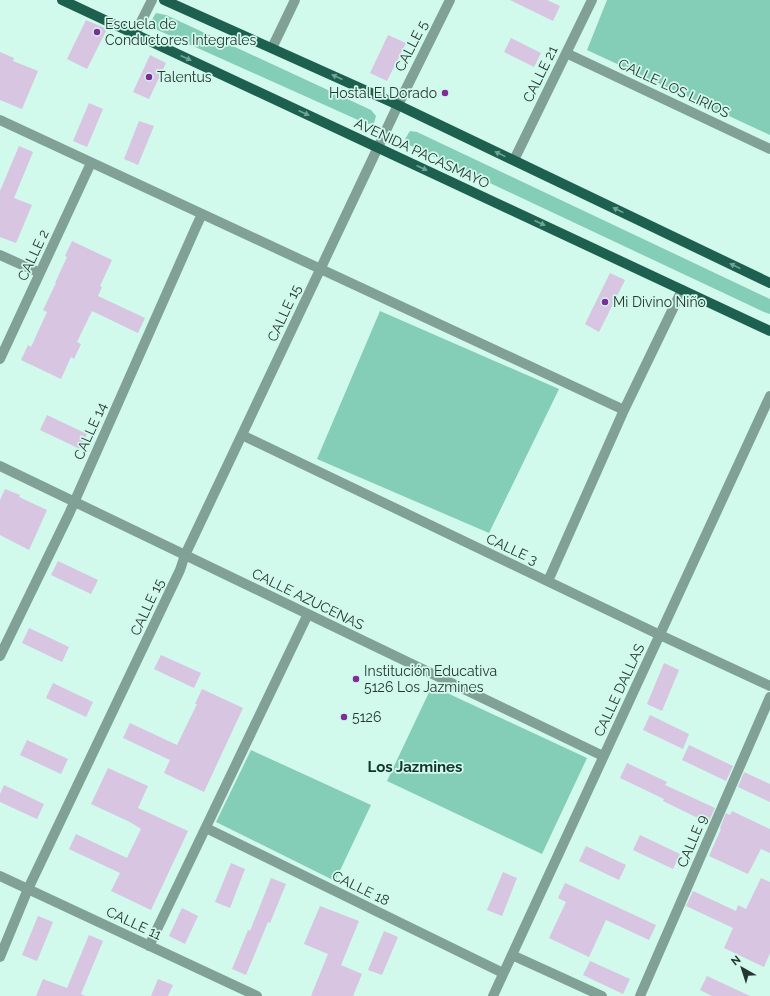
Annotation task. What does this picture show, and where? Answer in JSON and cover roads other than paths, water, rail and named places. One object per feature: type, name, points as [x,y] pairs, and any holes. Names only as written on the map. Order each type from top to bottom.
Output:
[{"type":"main road","name":"AVENIDA PACASMAYO","points":[[62,0],[770,331]]},
{"type":"main road","points":[[164,0],[398,105],[770,283]]},
{"type":"street","points":[[135,34],[152,0]]},
{"type":"street","points":[[272,48],[295,0]]},
{"type":"street","name":"CALLE 5","points":[[398,105],[450,0]]},
{"type":"street","name":"CALLE 21","points":[[514,160],[592,0]]},
{"type":"street","name":"CALLE LOS LIRIOS","points":[[566,53],[770,149]]},
{"type":"street","name":"CALLE 15","points":[[0,957],[28,889],[180,570],[185,555],[398,105]]},
{"type":"street","points":[[0,120],[624,410]]},
{"type":"street","name":"CALLE 2","points":[[0,359],[92,163]]},
{"type":"street","name":"CALLE 14","points":[[0,656],[74,502],[202,214]]},
{"type":"street","points":[[0,255],[40,273]]},
{"type":"street","points":[[548,581],[624,410],[682,290]]},
{"type":"street","name":"CALLE DALLAS","points":[[493,996],[770,396]]},
{"type":"street","name":"CALLE 3","points":[[242,435],[770,686]]},
{"type":"street","name":"CALLE AZUCENAS","points":[[0,466],[604,756]]},
{"type":"street","points":[[149,946],[308,614]]},
{"type":"street","name":"CALLE 9","points":[[640,996],[770,697]]},
{"type":"street","name":"CALLE 18","points":[[206,828],[503,973]]},
{"type":"street","name":"CALLE 11","points":[[0,876],[257,996]]},
{"type":"street","points":[[512,955],[602,996]]},
{"type":"place","name":"Escuela de Conductores Integrales","points":[[97,32]]},
{"type":"place","name":"Talentus","points":[[149,77]]},
{"type":"place","name":"Hostal El Dorado","points":[[445,93]]},
{"type":"place","name":"Mi Divino Niño","points":[[605,302]]},
{"type":"place","name":"Institución Educativa 5126 Los Jazmines","points":[[356,679]]},
{"type":"place","name":"5126","points":[[344,717]]},
{"type":"district","name":"Los Jazmines","points":[[415,767]]}]
